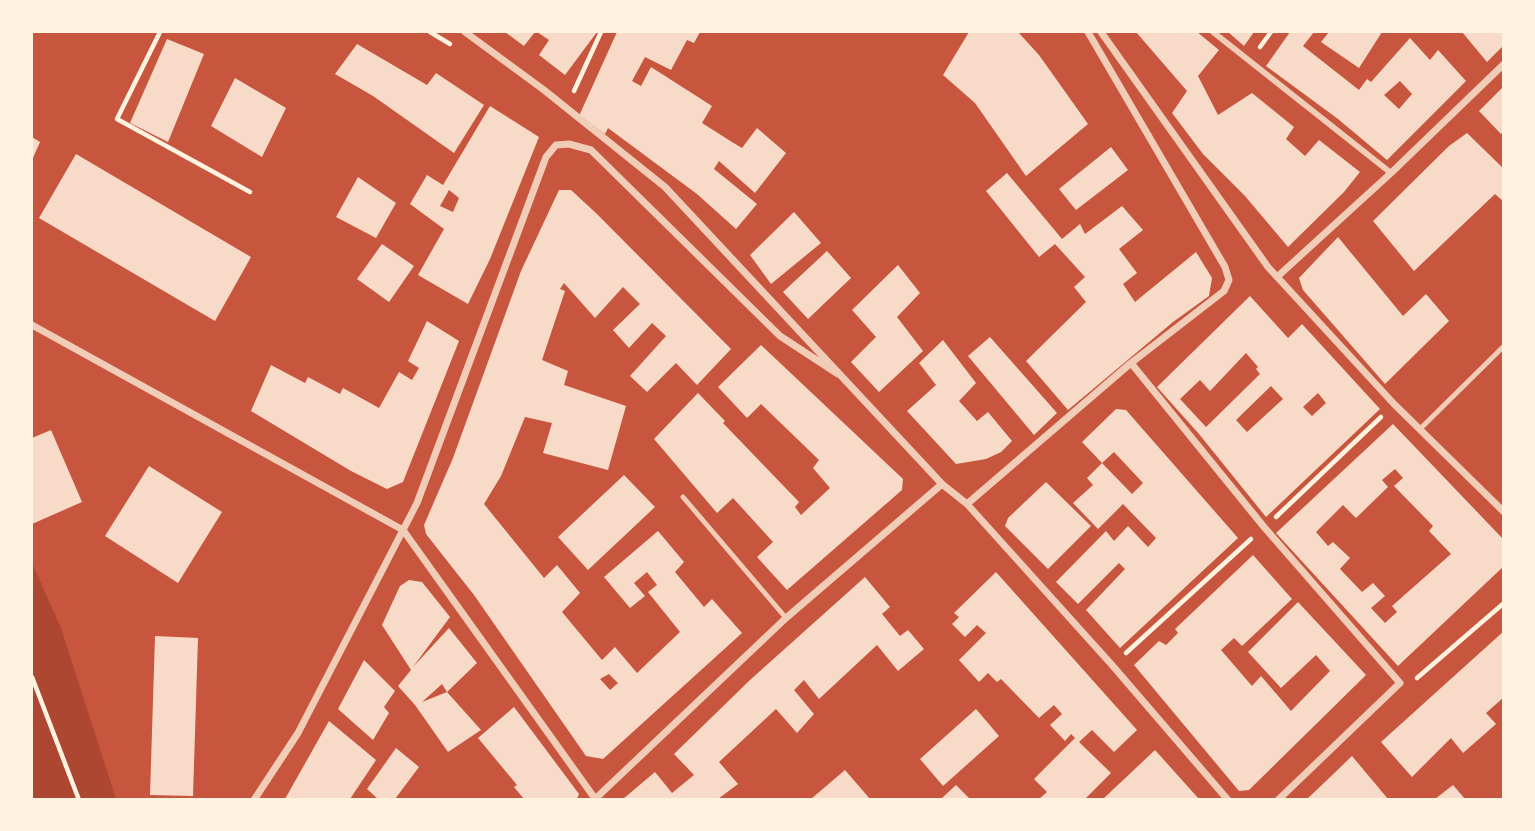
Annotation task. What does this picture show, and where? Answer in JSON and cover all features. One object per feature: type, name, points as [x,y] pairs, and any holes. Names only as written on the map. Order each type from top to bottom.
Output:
[{"type":"street","points":[[465,32],[544,90],[665,187],[942,484],[967,504],[1112,665],[1228,800]]},
{"type":"street","points":[[967,504],[1131,363],[1224,291],[1229,280],[1225,267],[1088,32]]},
{"type":"street","points":[[1101,32],[1268,268],[1420,429],[1503,512]]},
{"type":"street","points":[[1213,32],[1391,173]]},
{"type":"street","points":[[1277,277],[1391,173],[1503,64]]},
{"type":"street","points":[[254,800],[298,733],[417,503],[546,157],[556,145],[569,144],[591,150],[780,336],[838,374]]},
{"type":"street","points":[[32,325],[403,530],[595,799],[786,618],[942,484]]},
{"type":"street","points":[[1131,363],[1264,527],[1400,683],[1278,800]]},
{"type":"lane","points":[[1420,429],[1503,346]]},
{"type":"lane","points":[[683,497],[786,618]]},
{"type":"path","points":[[160,32],[117,119],[250,192]]},
{"type":"path","points":[[574,91],[601,32]]},
{"type":"path","points":[[1400,683],[1411,683],[1503,603]]},
{"type":"path","points":[[32,677],[79,800]]},
{"type":"shaded area","points":[[32,563],[61,628],[116,799],[32,799]]},
{"type":"building","points":[[505,32],[535,32],[524,46]]},
{"type":"building","points":[[537,32],[597,32],[565,75],[539,55],[549,40]]},
{"type":"building","points":[[617,32],[700,32],[694,43],[687,40],[671,70],[645,57],[632,81],[641,86],[651,67],[712,106],[702,123],[742,148],[757,128],[786,153],[755,193],[719,161],[714,169],[757,204],[736,229],[697,194],[608,128],[605,134],[579,116]]},
{"type":"building","points":[[969,32],[1018,32],[1039,55],[1088,124],[1026,176],[975,103],[943,75]]},
{"type":"building","points":[[1136,32],[1197,32],[1219,50],[1198,76],[1218,115],[1252,93],[1294,127],[1286,139],[1305,156],[1319,140],[1360,172],[1344,192],[1288,247],[1245,196],[1203,154],[1172,113],[1187,91]]},
{"type":"building","points":[[1228,32],[1254,32],[1244,46]]},
{"type":"building","points":[[1290,32],[1314,32],[1303,46],[1359,90],[1367,79],[1371,82],[1410,38],[1430,60],[1438,50],[1466,81],[1387,160],[1338,119],[1266,66]],"holes":[[[1400,81],[1412,94],[1399,109],[1384,95]]]},
{"type":"building","points":[[1329,32],[1382,32],[1359,68],[1321,42]]},
{"type":"building","points":[[1462,32],[1504,32],[1504,45],[1487,62]]},
{"type":"building","points":[[167,39],[204,54],[168,142],[130,123]]},
{"type":"building","points":[[357,44],[427,85],[436,73],[484,105],[454,153],[373,96],[335,74]]},
{"type":"building","points":[[235,78],[286,108],[262,157],[211,126]]},
{"type":"building","points":[[1504,86],[1504,131],[1501,134],[1479,111]]},
{"type":"building","points":[[490,106],[539,137],[490,259],[468,304],[418,275],[444,229],[410,204],[427,175],[443,185]],"holes":[[[449,190],[459,198],[453,212],[440,206]]]},
{"type":"building","points":[[1467,133],[1504,169],[1504,202],[1495,194],[1414,271],[1373,221],[1449,146]]},
{"type":"building","points":[[32,137],[40,142],[32,160]]},
{"type":"building","points":[[1111,147],[1128,170],[1076,210],[1059,189]]},
{"type":"building","points":[[76,154],[251,257],[215,321],[39,218]]},
{"type":"building","points":[[1007,173],[1062,239],[1080,224],[1085,234],[1122,206],[1143,230],[1119,249],[1137,273],[1123,284],[1135,302],[1196,252],[1212,278],[1209,296],[1173,322],[1068,410],[1026,361],[1086,302],[1074,287],[1085,277],[1055,244],[1039,257],[986,191]]},
{"type":"building","points":[[358,177],[396,203],[376,238],[336,217]]},
{"type":"building","points":[[559,190],[571,190],[731,349],[697,385],[676,363],[647,392],[630,376],[666,336],[652,323],[629,348],[613,330],[640,304],[623,287],[595,318],[564,283],[560,289],[565,291],[542,360],[568,371],[564,385],[626,406],[608,470],[543,453],[552,423],[525,417],[501,476],[484,504],[544,578],[557,565],[580,593],[562,612],[602,660],[615,647],[637,673],[680,632],[648,592],[657,585],[647,572],[634,583],[645,596],[630,608],[604,577],[658,531],[684,562],[675,572],[704,607],[712,599],[742,633],[603,759],[586,756],[474,595],[426,534],[424,525],[453,458],[521,271]],"holes":[[[609,674],[618,683],[610,690],[600,679]]]},
{"type":"building","points":[[794,212],[821,243],[771,284],[750,255]]},
{"type":"building","points":[[1338,237],[1403,316],[1426,294],[1449,321],[1385,384],[1303,290],[1299,278]]},
{"type":"building","points":[[382,244],[414,266],[389,302],[357,279]]},
{"type":"building","points":[[827,251],[851,278],[808,319],[783,292]]},
{"type":"building","points":[[898,265],[920,293],[897,317],[923,351],[879,392],[851,362],[876,337],[852,310]]},
{"type":"building","points":[[1250,296],[1288,338],[1302,324],[1380,409],[1266,517],[1157,387]],"holes":[[[1246,353],[1258,367],[1256,369],[1260,374],[1206,427],[1180,399],[1200,380],[1210,391]],[[1271,386],[1283,399],[1247,432],[1236,420]],[[1318,393],[1326,403],[1312,416],[1303,407]]]},
{"type":"building","points":[[427,321],[459,341],[403,482],[387,489],[351,471],[251,411],[271,365],[305,383],[308,377],[340,394],[343,388],[379,408],[399,372],[412,380],[419,368],[408,361]]},
{"type":"building","points":[[990,337],[1057,413],[1034,435],[968,356]]},
{"type":"building","points":[[943,340],[976,383],[959,401],[977,421],[988,412],[1012,441],[1001,452],[986,459],[956,464],[907,411],[936,385],[919,363]]},
{"type":"building","points":[[761,345],[903,479],[902,490],[787,590],[757,557],[773,542],[733,498],[717,513],[654,439],[698,393],[799,502],[795,507],[801,515],[830,488],[813,468],[819,460],[761,404],[747,418],[718,387]]},
{"type":"building","points":[[1116,409],[1126,410],[1238,538],[1120,648],[1086,610],[1125,569],[1119,563],[1078,604],[1056,582],[1106,531],[1114,541],[1128,526],[1148,547],[1156,538],[1123,504],[1098,529],[1073,503],[1093,485],[1087,478],[1102,463],[1082,442]],"holes":[[[1114,452],[1143,483],[1132,494],[1102,463]]]},
{"type":"building","points":[[1393,424],[1504,540],[1504,566],[1398,666],[1276,533]],"holes":[[[1395,469],[1403,478],[1394,486],[1433,526],[1429,531],[1451,554],[1392,606],[1397,612],[1385,623],[1371,608],[1385,596],[1373,583],[1362,592],[1340,569],[1350,558],[1333,542],[1328,546],[1316,532],[1343,505],[1356,518],[1388,487],[1382,480]]]},
{"type":"building","points":[[51,430],[82,502],[32,524],[32,438]]},
{"type":"building","points":[[149,466],[222,512],[178,583],[105,536]]},
{"type":"building","points":[[624,475],[655,507],[588,570],[558,537]]},
{"type":"building","points":[[1046,482],[1091,526],[1048,569],[1005,526],[1008,518]]},
{"type":"building","points":[[1253,555],[1292,599],[1242,646],[1234,638],[1221,650],[1252,686],[1261,676],[1291,711],[1330,671],[1316,655],[1281,688],[1248,652],[1298,602],[1366,675],[1249,790],[1239,791],[1134,665],[1159,641],[1166,645],[1178,633],[1175,629]]},
{"type":"building","points":[[996,572],[1137,730],[1114,752],[1092,730],[1079,742],[1111,773],[1085,799],[1039,799],[1047,792],[1034,779],[1075,738],[1071,734],[1065,741],[1050,725],[1062,714],[1054,705],[1039,718],[1001,679],[997,682],[988,673],[979,682],[959,660],[986,633],[977,625],[965,637],[952,624],[959,617],[954,613]]},
{"type":"building","points":[[865,577],[890,607],[882,614],[900,636],[908,630],[924,649],[898,671],[877,645],[819,699],[804,680],[794,690],[814,714],[797,733],[776,709],[719,762],[738,784],[718,799],[623,799],[655,772],[672,793],[694,775],[674,754],[750,680]]},
{"type":"building","points":[[409,580],[422,582],[450,617],[413,667],[449,628],[477,663],[447,692],[481,730],[448,752],[398,686],[411,670],[382,625],[400,586]],"holes":[[[442,684],[447,692],[422,702]]]},
{"type":"building","points":[[1504,631],[1504,697],[1486,713],[1496,724],[1463,753],[1451,738],[1412,777],[1381,742]]},
{"type":"building","points":[[155,636],[198,638],[193,796],[150,795]]},
{"type":"building","points":[[364,660],[395,691],[384,707],[389,713],[373,740],[338,709]]},
{"type":"building","points":[[514,707],[579,794],[577,799],[524,799],[514,787],[517,785],[478,738]]},
{"type":"building","points":[[976,709],[999,736],[943,786],[920,759]]},
{"type":"building","points":[[329,721],[376,760],[350,799],[285,799]]},
{"type":"building","points":[[396,748],[419,767],[395,799],[378,799],[367,789]]},
{"type":"building","points":[[1155,750],[1199,799],[1103,799]]},
{"type":"building","points":[[1352,756],[1388,799],[1307,799],[1325,782]]},
{"type":"building","points":[[845,770],[870,799],[811,799]]},
{"type":"building","points":[[956,785],[970,799],[941,799]]},
{"type":"building","points":[[1453,785],[1465,799],[1435,799]]}]
